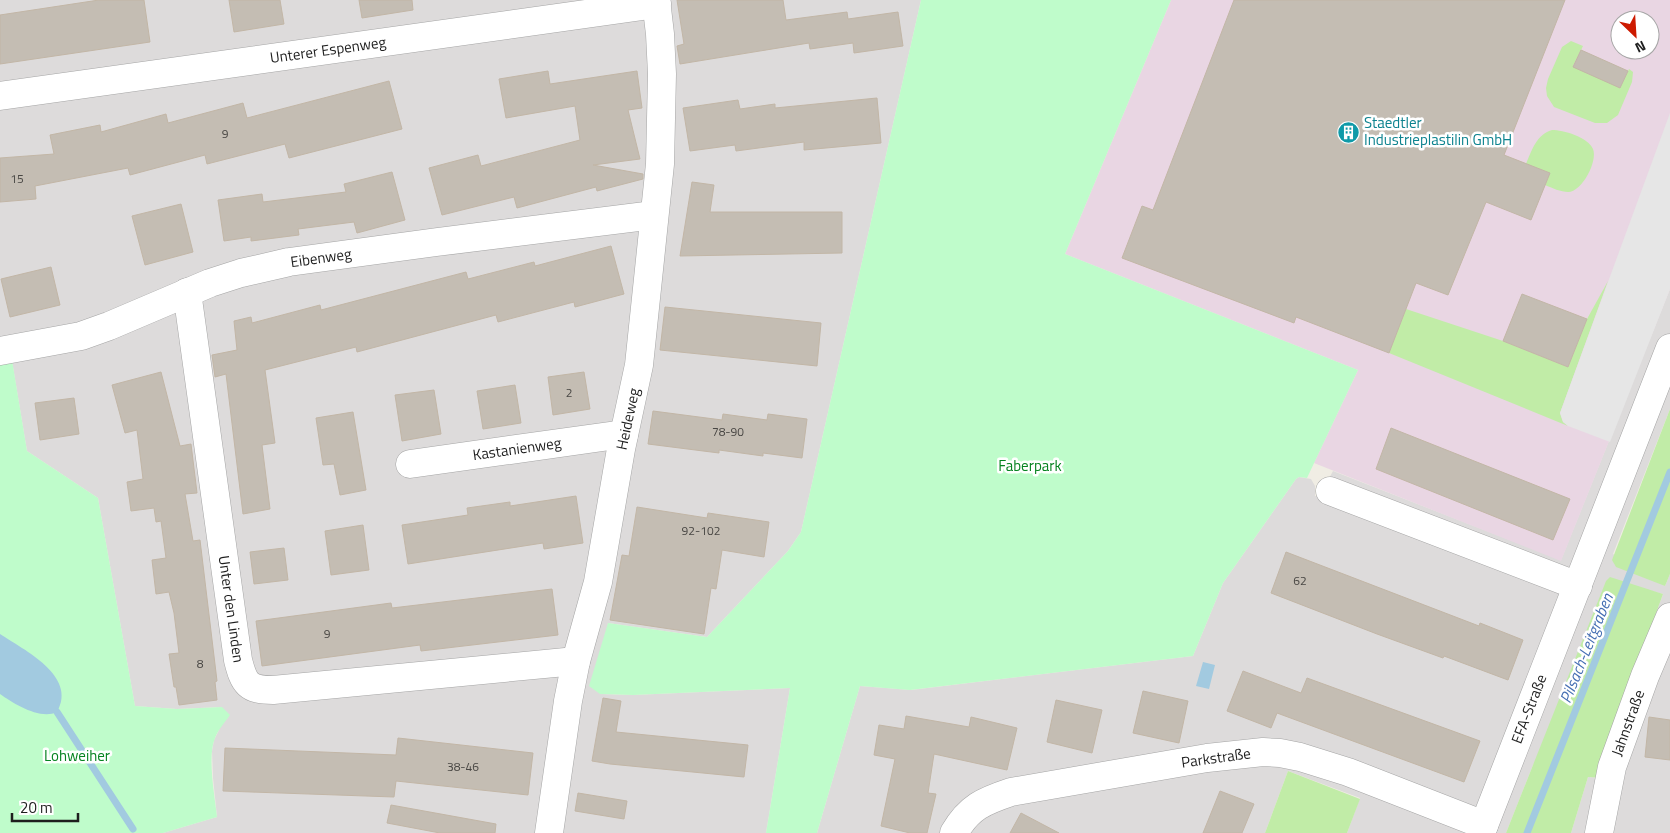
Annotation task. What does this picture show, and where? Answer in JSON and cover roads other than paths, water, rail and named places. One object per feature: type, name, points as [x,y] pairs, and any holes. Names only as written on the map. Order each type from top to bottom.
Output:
[{"type":"street","name":"Unterer Espenweg","points":[[0,96],[656,2]]},
{"type":"street","name":"Heideweg","points":[[550,833],[568,701],[576,661],[598,582],[624,434],[639,364],[660,164],[662,74],[656,2]]},
{"type":"street","name":"Eibenweg","points":[[0,351],[81,336],[187,292],[233,276],[289,262],[654,215]]},
{"type":"street","name":"Unter den Linden","points":[[187,292],[238,660],[243,679],[249,686],[260,690],[273,690],[576,661]]},
{"type":"street","name":"EFA-Straße","points":[[1482,829],[1670,348]]},
{"type":"street","name":"Kastanienweg","points":[[410,464],[624,434]]},
{"type":"street","points":[[1330,490],[1578,586]]},
{"type":"street","name":"Jahnstraße","points":[[1600,833],[1612,767],[1645,676],[1670,617]]},
{"type":"street","name":"Parkstraße","points":[[954,833],[962,819],[972,809],[981,803],[1011,792],[1207,758],[1263,752],[1280,753],[1348,772],[1482,829]]},
{"type":"water","name":"Lohweiher","points":[[0,634],[34,656],[55,676],[60,687],[62,699],[57,712],[43,714],[27,710],[0,694]]},
{"type":"water","points":[[1203,662],[1215,665],[1209,689],[1196,686]]},
{"type":"waterway","name":"Pilsach-Leitgraben","points":[[1527,833],[1670,472]]},
{"type":"waterway","points":[[57,712],[133,829]]},
{"type":"place","name":"Staedtler Industrieplastilin GmbH","points":[[1348,132]]},
{"type":"park label","name":"Faberpark","points":[[1030,466]]}]
